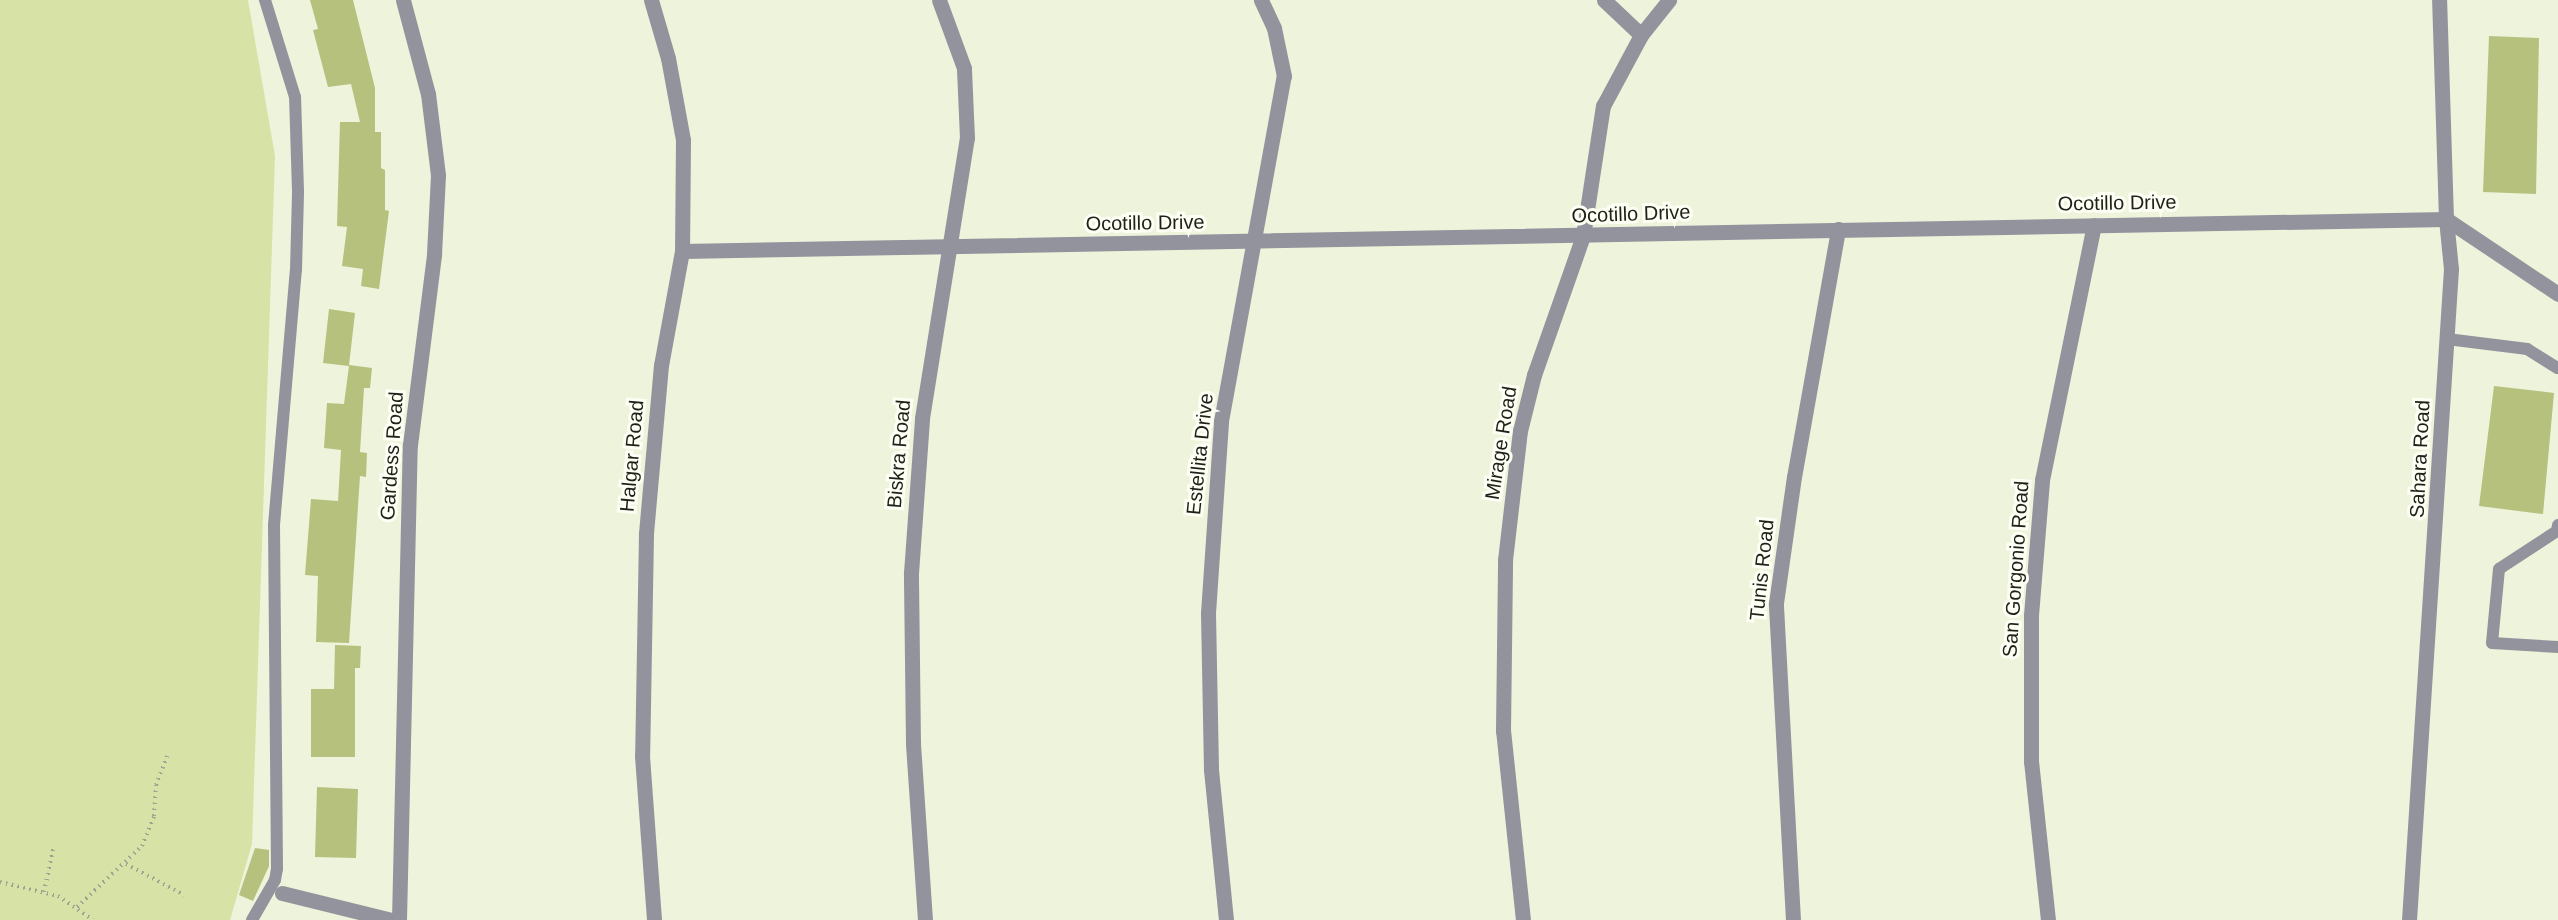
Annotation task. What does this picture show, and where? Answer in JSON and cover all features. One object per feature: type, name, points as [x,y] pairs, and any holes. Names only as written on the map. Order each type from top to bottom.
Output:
[{"type":"street","name":"Gardess Road","points":[[399,920],[410,445],[434,254],[438,175],[428,94],[403,0]]},
{"type":"street","name":"Halgar Road","points":[[651,0],[668,58],[683,140],[682,251],[661,365],[646,534],[642,756],[654,920]]},
{"type":"street","name":"Biskra Road","points":[[925,920],[913,743],[911,573],[922,418],[967,126],[964,68],[939,0]]},
{"type":"street","name":"Estellita Drive","points":[[1226,920],[1211,769],[1208,613],[1221,421],[1284,76],[1274,28],[1261,0]]},
{"type":"street","points":[[1604,0],[1641,35]]},
{"type":"street","name":"Mirage Road","points":[[1523,920],[1503,731],[1505,560],[1520,431],[1528,397],[1583,236],[1603,106],[1641,35],[1669,0]]},
{"type":"street","name":"Sahara Road","points":[[2409,920],[2451,269],[2446,219],[2439,0]]},
{"type":"street","name":"Ocotillo Drive","points":[[682,251],[950,248],[2446,219]]},
{"type":"street","points":[[2446,219],[2558,294]]},
{"type":"street","name":"San Gorgonio Road","points":[[2048,920],[2031,762],[2031,615],[2042,480],[2094,225]]},
{"type":"street","name":"Tunis Road","points":[[1793,920],[1776,603],[1794,477],[1838,229]]},
{"type":"street","points":[[282,893],[392,920]]},
{"type":"lane","points":[[252,920],[266,900],[277,869],[274,525],[296,270],[298,191],[295,97],[266,0]]},
{"type":"lane","points":[[2447,339],[2527,349],[2558,368]]},
{"type":"lane","points":[[2558,525],[2557,531],[2499,569],[2492,643],[2558,647]]},
{"type":"path","points":[[77,907],[126,864],[150,828],[156,784],[167,756]]},
{"type":"path","points":[[44,892],[54,845]]},
{"type":"path","points":[[126,864],[184,894]]},
{"type":"path","points":[[0,882],[44,892],[77,907],[93,920]]},
{"type":"green space","points":[[0,0],[248,0],[275,156],[252,844],[230,920],[0,920]]},
{"type":"building","points":[[310,0],[353,0],[375,88],[375,132],[381,132],[381,168],[385,170],[385,210],[389,211],[379,289],[361,286],[363,269],[342,266],[347,227],[337,226],[340,122],[360,122],[351,84],[328,87],[313,30],[318,29]]},
{"type":"building","points":[[2489,36],[2539,38],[2536,194],[2483,192]]},
{"type":"building","points":[[329,309],[355,313],[349,365],[372,368],[370,388],[364,388],[360,452],[367,453],[366,477],[360,476],[349,643],[316,642],[318,576],[305,575],[311,499],[338,501],[341,450],[324,448],[327,403],[344,404],[349,366],[323,363]]},
{"type":"building","points":[[2494,386],[2554,393],[2543,514],[2479,506]]},
{"type":"building","points":[[335,645],[361,646],[360,668],[355,668],[355,757],[311,757],[311,689],[334,689]]},
{"type":"building","points":[[317,787],[358,789],[356,858],[315,857]]},
{"type":"building","points":[[255,848],[269,850],[269,866],[253,901],[239,895]]}]
